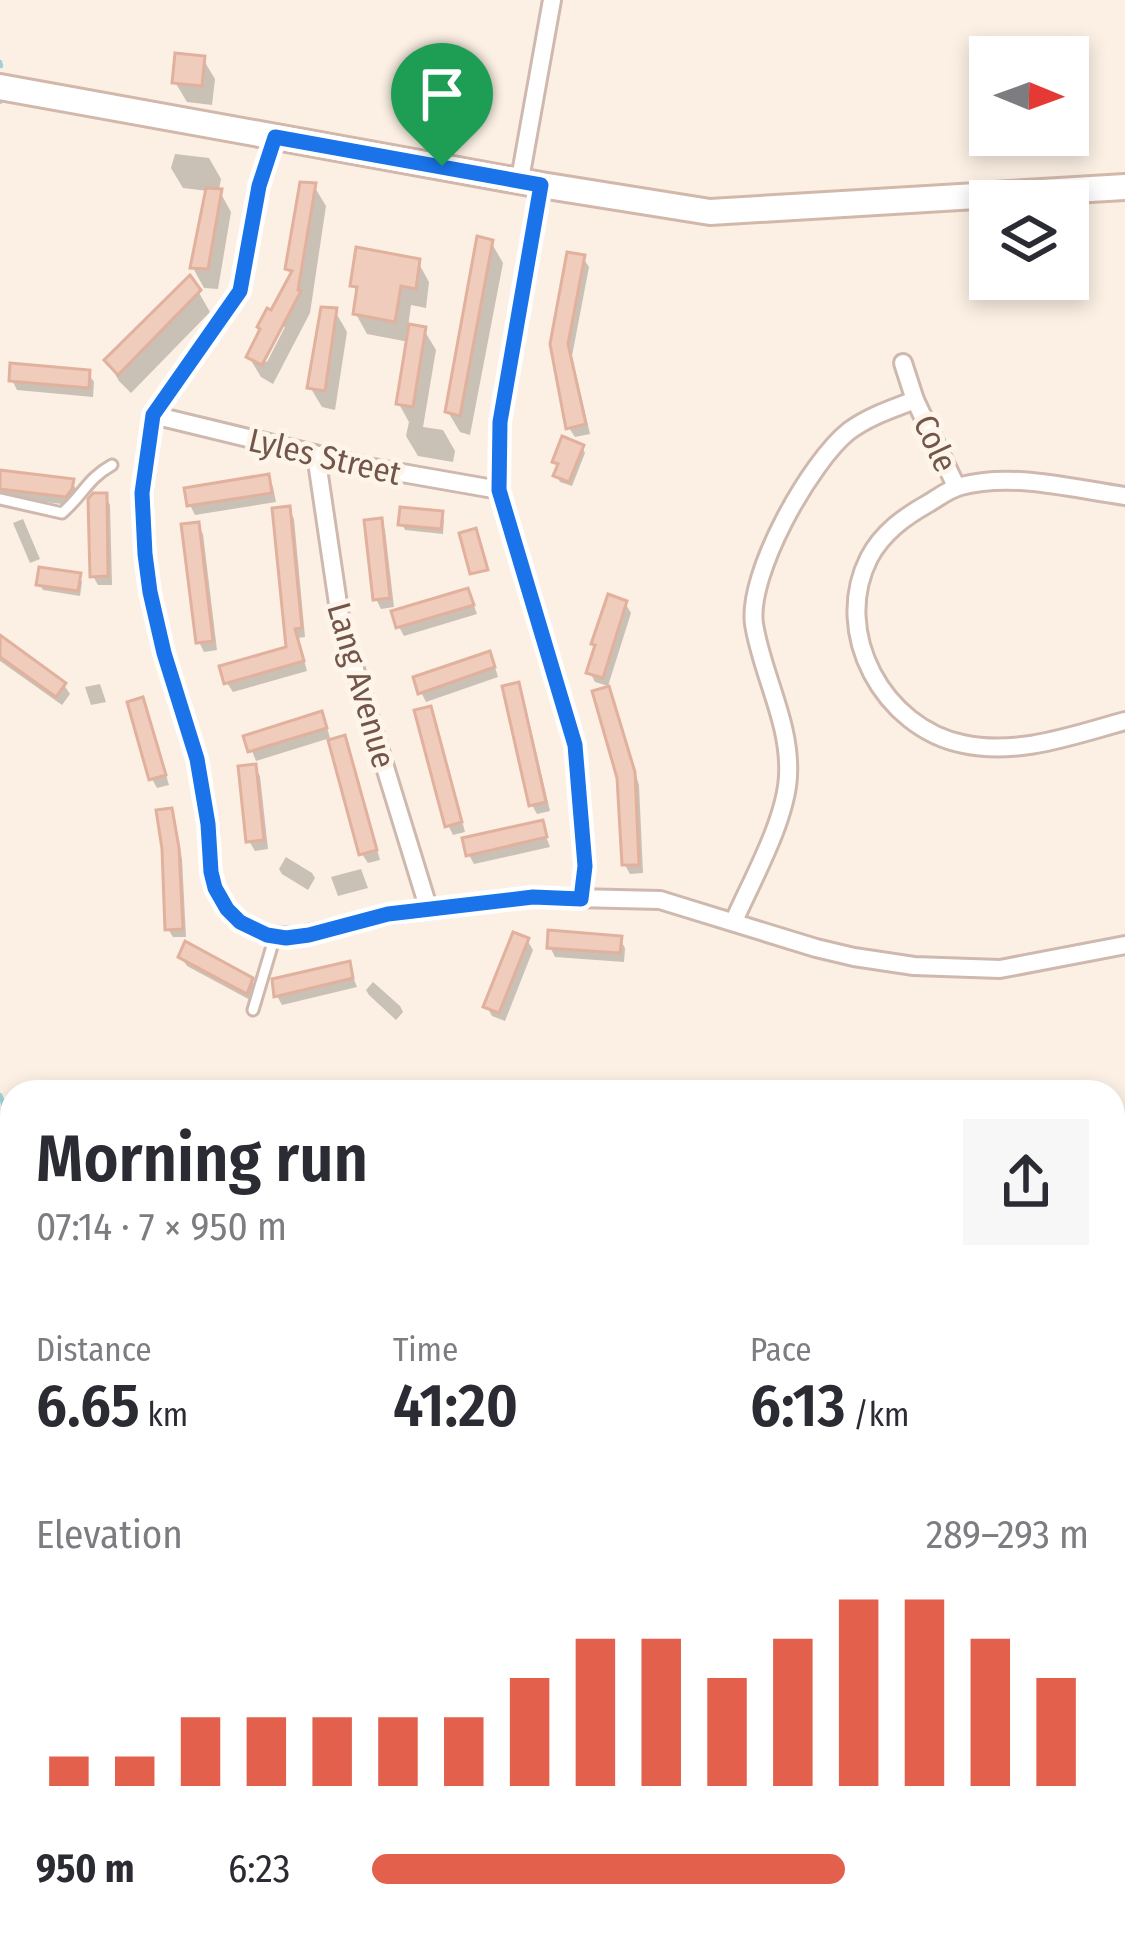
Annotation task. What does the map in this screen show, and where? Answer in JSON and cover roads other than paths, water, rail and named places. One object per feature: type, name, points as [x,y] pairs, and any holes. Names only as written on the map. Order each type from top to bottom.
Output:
[{"type":"street","points":[[552,0],[500,422],[499,490],[575,745],[585,866],[581,899]]},
{"type":"street","points":[[0,87],[687,209],[730,212],[1125,188]]},
{"type":"street","points":[[275,137],[259,186],[240,291],[153,415],[142,493],[145,554],[164,653],[197,759],[211,872],[227,909],[240,922],[256,932],[296,938],[388,914],[533,897],[660,900],[817,948],[914,965],[981,970],[1125,945]]},
{"type":"street","name":"Cole","points":[[903,363],[956,486]]},
{"type":"street","points":[[734,921],[781,813],[788,778],[786,740],[754,624],[760,573],[830,448],[865,421],[916,400]]},
{"type":"street","name":"Lyles Street","points":[[153,415],[316,455],[499,490]]},
{"type":"street","name":"Lang Avenue","points":[[316,455],[341,624],[429,910]]},
{"type":"street","points":[[1125,496],[998,481],[956,486],[898,523],[878,544],[863,572],[857,601],[864,656],[881,690],[925,730],[960,744],[1028,746],[1125,721]]},
{"type":"lane","points":[[0,499],[62,513],[93,476],[112,465]]},
{"type":"lane","points":[[253,1010],[275,936]]},
{"type":"waterway","points":[[0,62],[1,66]]}]
